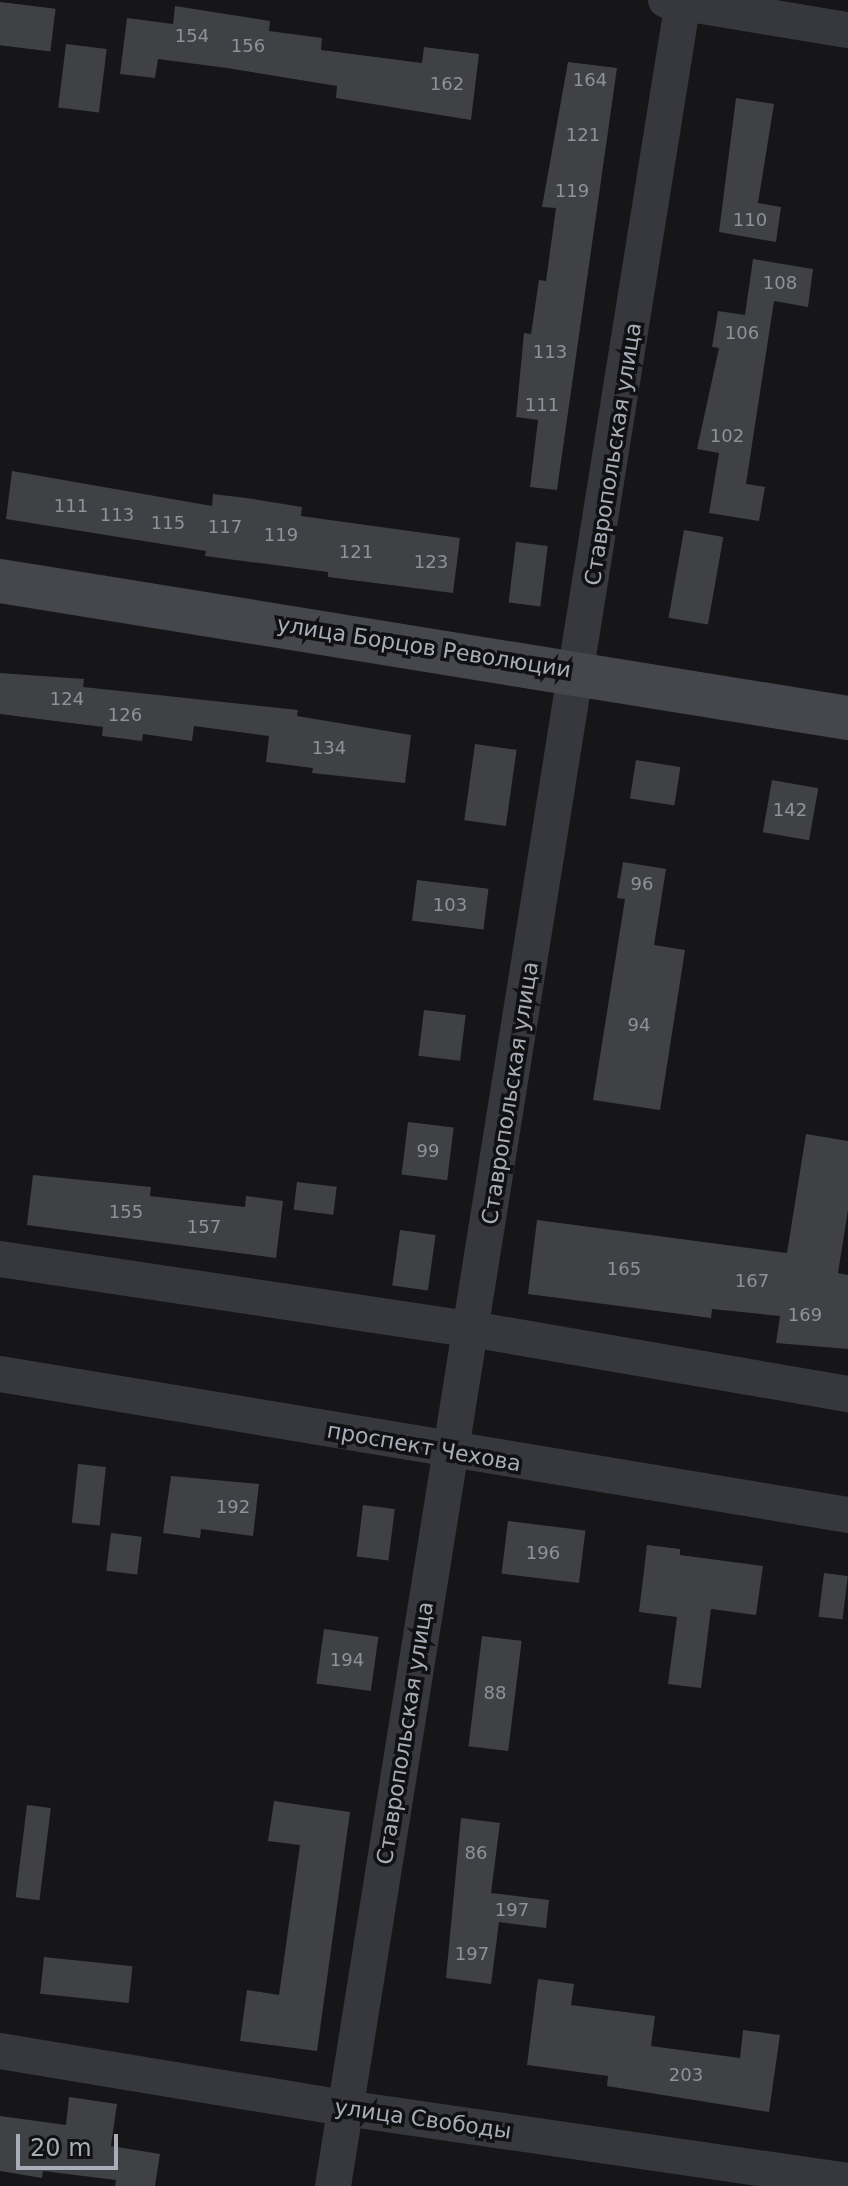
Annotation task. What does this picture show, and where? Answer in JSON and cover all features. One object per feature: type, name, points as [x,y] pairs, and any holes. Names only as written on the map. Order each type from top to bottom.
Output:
[{"type":"street","points":[[677,1],[848,30]]},
{"type":"street","name":"Ставропольская улица","points":[[333,2186],[450,1452],[580,672],[677,1]]},
{"type":"street","name":"улица Борцов Революции","points":[[0,581],[580,672],[848,718]]},
{"type":"street","points":[[0,1259],[471,1329],[848,1394]]},
{"type":"street","name":"проспект Чехова","points":[[0,1374],[450,1452],[848,1515]]},
{"type":"street","name":"улица Свободы","points":[[0,2051],[345,2108],[848,2181]]},
{"type":"building","points":[[0,2],[56,9],[50,52],[0,45]]},
{"type":"building","points":[[175,6],[270,21],[269,31],[322,38],[321,50],[422,63],[424,47],[479,54],[471,120],[336,98],[337,86],[227,68],[158,59],[155,78],[120,74],[127,18],[173,24]]},
{"type":"building","points":[[66,44],[107,49],[99,113],[58,108]]},
{"type":"building","points":[[568,62],[617,68],[557,490],[530,487],[538,420],[516,417],[524,333],[531,334],[539,280],[546,281],[556,208],[542,207]]},
{"type":"building","points":[[736,98],[774,104],[758,203],[781,207],[776,242],[719,232]]},
{"type":"building","points":[[753,259],[813,269],[808,307],[774,301],[746,484],[765,487],[759,521],[709,513],[719,453],[697,449],[719,348],[712,347],[718,311],[745,315]]},
{"type":"building","points":[[12,471],[212,506],[213,494],[246,498],[302,507],[301,516],[460,538],[453,593],[328,577],[328,572],[205,556],[206,551],[6,519]]},
{"type":"building","points":[[684,530],[723,537],[708,625],[669,618]]},
{"type":"building","points":[[516,542],[548,546],[540,606],[509,603]]},
{"type":"building","points":[[0,673],[84,679],[83,687],[298,710],[297,716],[411,735],[405,783],[312,773],[313,768],[266,762],[269,736],[194,726],[192,741],[143,734],[142,741],[102,736],[103,727],[0,714]]},
{"type":"building","points":[[475,744],[517,750],[506,826],[464,820]]},
{"type":"building","points":[[636,760],[680,767],[674,806],[630,799]]},
{"type":"building","points":[[772,780],[818,788],[809,840],[763,832]]},
{"type":"building","points":[[623,862],[666,869],[654,945],[685,950],[660,1110],[593,1100],[625,899],[617,898]]},
{"type":"building","points":[[417,880],[488,889],[483,929],[412,921]]},
{"type":"building","points":[[424,1010],[466,1015],[460,1061],[418,1056]]},
{"type":"building","points":[[408,1122],[454,1128],[447,1180],[402,1175]]},
{"type":"building","points":[[806,1134],[848,1141],[848,1210],[838,1273],[848,1275],[848,1349],[776,1343],[780,1316],[712,1309],[711,1318],[528,1294],[537,1220],[787,1253]]},
{"type":"building","points":[[33,1175],[151,1187],[150,1196],[245,1207],[246,1196],[283,1201],[276,1258],[27,1225]]},
{"type":"building","points":[[297,1182],[337,1187],[333,1215],[294,1210]]},
{"type":"building","points":[[400,1230],[436,1235],[428,1290],[392,1285]]},
{"type":"building","points":[[78,1464],[106,1467],[100,1526],[72,1523]]},
{"type":"building","points":[[171,1476],[259,1484],[253,1536],[201,1529],[200,1538],[163,1533]]},
{"type":"building","points":[[363,1505],[395,1509],[388,1561],[357,1557]]},
{"type":"building","points":[[508,1521],[585,1531],[579,1583],[502,1574]]},
{"type":"building","points":[[111,1533],[142,1537],[137,1574],[106,1571]]},
{"type":"building","points":[[647,1545],[680,1549],[680,1555],[763,1566],[756,1615],[711,1609],[701,1688],[668,1684],[677,1617],[639,1612]]},
{"type":"building","points":[[824,1573],[848,1576],[842,1620],[819,1617]]},
{"type":"building","points":[[324,1629],[378,1637],[371,1691],[316,1683]]},
{"type":"building","points":[[482,1636],[522,1641],[508,1751],[468,1746]]},
{"type":"building","points":[[274,1801],[350,1812],[317,2051],[240,2041],[247,1990],[279,1995],[300,1845],[268,1841]]},
{"type":"building","points":[[27,1805],[51,1808],[39,1900],[16,1897]]},
{"type":"building","points":[[461,1818],[500,1823],[491,1893],[549,1900],[546,1928],[499,1922],[491,1984],[446,1978]]},
{"type":"building","points":[[44,1957],[133,1966],[129,2003],[40,1994]]},
{"type":"building","points":[[538,1979],[574,1984],[571,2005],[655,2016],[651,2046],[740,2058],[743,2030],[780,2035],[769,2112],[607,2086],[608,2076],[527,2065]]},
{"type":"building","points":[[69,2097],[117,2104],[111,2146],[160,2154],[155,2186],[115,2186],[116,2180],[43,2171],[42,2178],[0,2171],[0,2116],[66,2125]]}]
